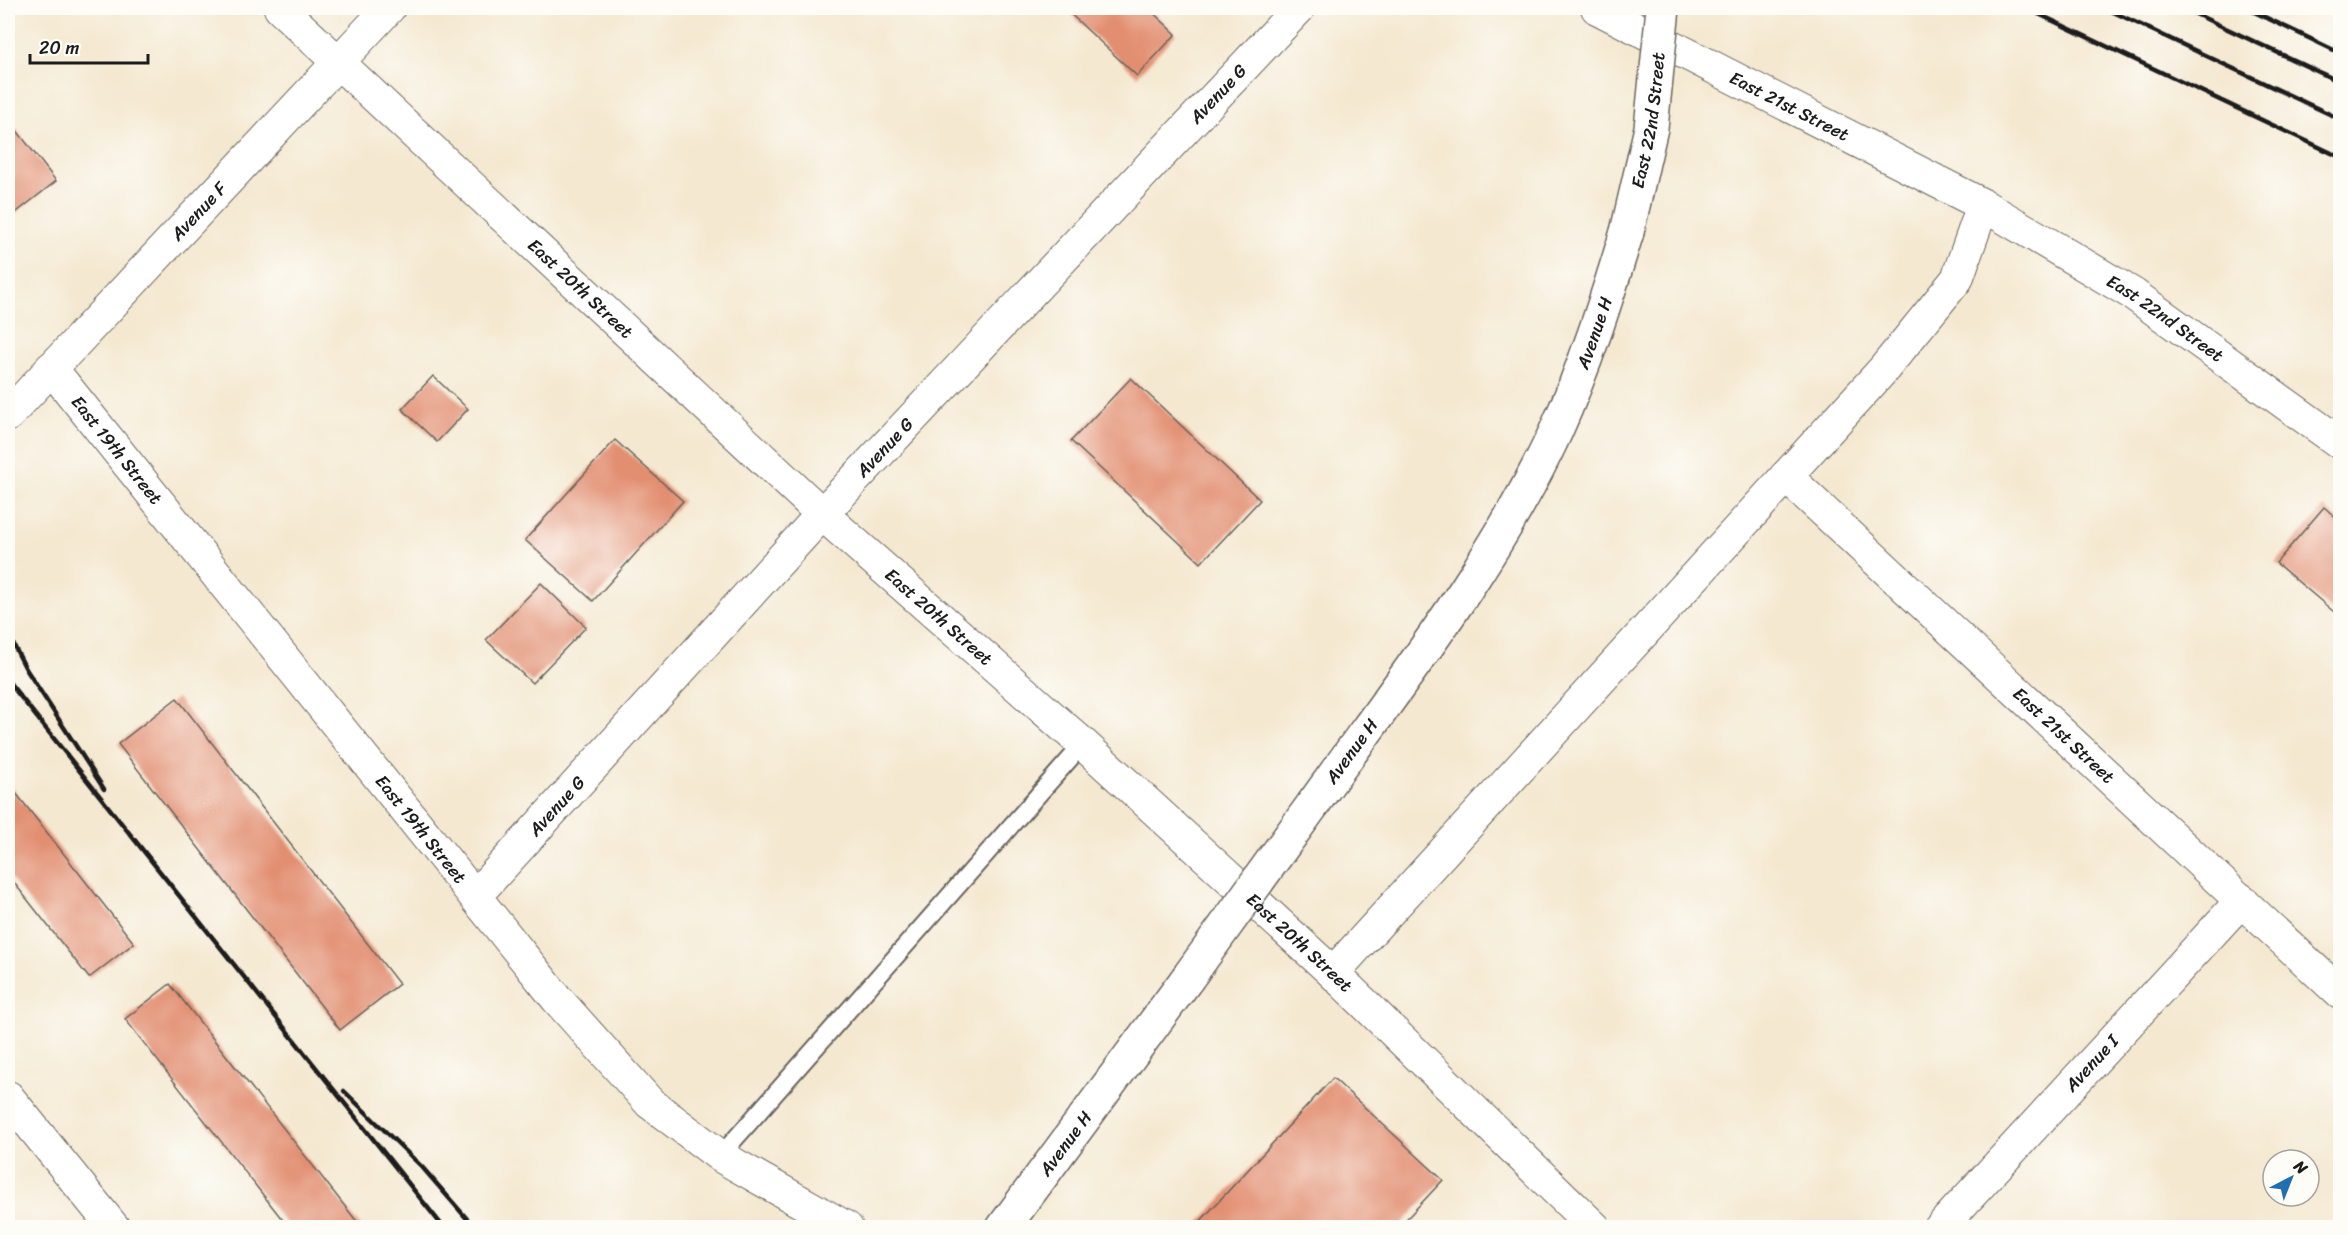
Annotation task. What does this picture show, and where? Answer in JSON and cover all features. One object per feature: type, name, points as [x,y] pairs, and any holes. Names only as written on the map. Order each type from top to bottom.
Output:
[{"type":"street","name":"East 20th Street","points":[[280,8],[822,514],[1083,744],[1333,973],[1594,1227]]},
{"type":"street","name":"Avenue F","points":[[8,415],[389,8]]},
{"type":"street","name":"Avenue G","points":[[476,895],[822,514],[1299,8]]},
{"type":"street","name":"East 21st Street","points":[[1597,8],[1983,205]]},
{"type":"street","name":"East 22nd Street","points":[[1627,232],[1651,128],[1663,8]]},
{"type":"street","name":"East 22nd Street","points":[[1983,205],[2133,294],[2340,443]]},
{"type":"street","points":[[1333,973],[1883,370],[1957,279],[1983,205]]},
{"type":"street","name":"Avenue H","points":[[1003,1227],[1187,979],[1464,593],[1514,510],[1554,434],[1596,334],[1627,232]]},
{"type":"street","name":"East 19th Street","points":[[51,368],[476,895],[557,999],[650,1103],[720,1156],[847,1227]]},
{"type":"street","name":"East 21st Street","points":[[1786,476],[2340,993]]},
{"type":"street","name":"Avenue I","points":[[1941,1227],[2242,900]]},
{"type":"street","points":[[8,1097],[114,1227]]},
{"type":"lane","points":[[720,1156],[1083,744]]},
{"type":"building","points":[[1064,8],[1148,8],[1176,34],[1137,76]]},
{"type":"building","points":[[8,119],[56,181],[8,219]]},
{"type":"building","points":[[433,376],[468,409],[437,442],[402,409]]},
{"type":"building","points":[[1131,378],[1260,500],[1201,563],[1071,441]]},
{"type":"building","points":[[615,440],[683,501],[593,601],[525,540]]},
{"type":"building","points":[[2324,507],[2340,521],[2340,617],[2276,563]]},
{"type":"building","points":[[541,583],[586,627],[532,683],[486,640]]},
{"type":"building","points":[[177,698],[399,984],[340,1030],[118,744]]},
{"type":"building","points":[[8,783],[134,943],[89,978],[8,875]]},
{"type":"building","points":[[170,984],[362,1228],[289,1228],[125,1019]]},
{"type":"building","points":[[1333,1078],[1443,1180],[1398,1228],[1194,1228]]},
{"type":"railway","points":[[2026,8],[2340,157]]},
{"type":"railway","points":[[2105,8],[2340,119]]},
{"type":"railway","points":[[2183,8],[2340,82]]},
{"type":"railway","points":[[2246,8],[2340,53]]},
{"type":"railway","points":[[8,634],[26,669],[104,789]]},
{"type":"railway","points":[[8,681],[444,1228]]},
{"type":"railway","points":[[344,1091],[422,1167],[475,1228]]}]
